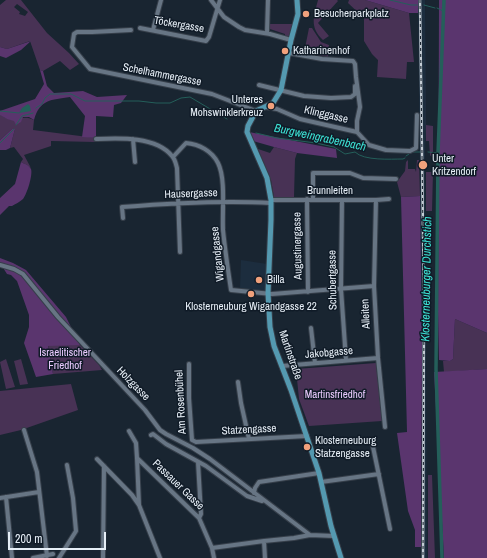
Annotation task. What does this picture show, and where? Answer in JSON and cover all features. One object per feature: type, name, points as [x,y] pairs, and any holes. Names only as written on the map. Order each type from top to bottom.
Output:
[{"type":"main road","points":[[256,111],[274,101],[280,90],[298,14],[297,0]]},
{"type":"main road","name":"Martinstraße","points":[[256,111],[248,126],[247,132],[267,178],[271,201],[272,220],[268,293],[270,327],[274,346],[307,436],[319,474],[341,558]]},
{"type":"street","points":[[153,30],[161,0]]},
{"type":"street","points":[[211,0],[224,17],[239,27],[245,30],[291,40]]},
{"type":"street","points":[[217,9],[220,0]]},
{"type":"street","points":[[267,34],[268,0]]},
{"type":"street","name":"Töckergasse","points":[[140,28],[206,41],[209,37],[217,9]]},
{"type":"street","name":"Schelhammergasse","points":[[131,30],[77,32],[74,34],[72,47],[90,69],[212,94],[256,111]]},
{"type":"street","points":[[289,53],[322,59],[353,61],[355,64],[360,107],[357,121],[357,132]]},
{"type":"street","points":[[259,85],[304,96],[331,98],[351,97],[355,94],[356,77]]},
{"type":"street","name":"Klinggasse","points":[[265,107],[277,109],[300,119],[357,132],[369,145],[386,150],[410,151],[416,148],[417,115]]},
{"type":"street","points":[[96,139],[120,138],[155,144],[163,148],[173,157],[177,168],[180,252]]},
{"type":"street","points":[[133,140],[135,162]]},
{"type":"street","points":[[173,157],[186,143],[208,151],[215,159],[220,169],[223,202]]},
{"type":"street","points":[[313,199],[313,173],[350,173],[363,178],[396,179]]},
{"type":"street","name":"Brunnleiten","points":[[271,201],[307,199],[389,199]]},
{"type":"street","name":"Augustinergasse","points":[[307,199],[308,292]]},
{"type":"street","name":"Schubertgasse","points":[[342,200],[341,289],[346,360]]},
{"type":"street","name":"Alleiten","points":[[376,200],[374,286],[378,358],[385,427]]},
{"type":"street","name":"Hausergasse","points":[[123,218],[122,207],[178,203],[271,201]]},
{"type":"street","name":"Wigandgasse","points":[[223,202],[224,243],[231,290],[268,293]]},
{"type":"street","name":"Holzgasse","points":[[0,264],[23,274],[58,316],[145,410],[160,430],[210,459],[310,535]]},
{"type":"street","points":[[268,293],[308,292],[374,286]]},
{"type":"street","points":[[311,328],[315,363]]},
{"type":"street","name":"Jakobgasse","points":[[282,366],[378,358]]},
{"type":"street","name":"Am Rosenbühel","points":[[189,364],[189,398],[192,440]]},
{"type":"street","points":[[238,382],[249,439]]},
{"type":"street","points":[[24,430],[37,472],[47,556]]},
{"type":"street","name":"Passauer Gasse","points":[[129,430],[136,443],[139,505]]},
{"type":"street","name":"Holzgasse","points":[[150,435],[153,434],[166,444],[198,462],[247,496],[266,502]]},
{"type":"street","name":"Statzengasse","points":[[192,440],[196,442],[307,436]]},
{"type":"street","points":[[372,442],[390,529]]},
{"type":"street","name":"Passauer Gasse","points":[[137,458],[199,518],[201,514],[198,462]]},
{"type":"street","points":[[97,459],[132,495],[139,505],[160,558]]},
{"type":"street","points":[[59,558],[76,531],[73,498],[66,465]]},
{"type":"street","points":[[103,558],[104,466]]},
{"type":"street","points":[[254,493],[259,482],[319,474]]},
{"type":"street","points":[[321,482],[379,474]]},
{"type":"street","points":[[0,498],[39,492]]},
{"type":"street","points":[[6,497],[12,558]]},
{"type":"street","points":[[199,518],[212,548],[214,558]]},
{"type":"street","points":[[212,548],[310,535],[334,536]]},
{"type":"street","points":[[264,540],[265,558]]},
{"type":"street","points":[[33,558],[53,554]]},
{"type":"shaded area","points":[[365,0],[418,0],[418,13],[409,13]]},
{"type":"shaded area","points":[[418,0],[425,0],[427,558],[422,558],[422,346]]},
{"type":"shaded area","points":[[439,0],[487,0],[487,333],[455,319],[453,359],[450,361],[439,360]]},
{"type":"shaded area","points":[[31,41],[21,50],[6,58],[0,56],[0,47],[7,49]]},
{"type":"shaded area","points":[[40,70],[43,71],[47,86],[54,93],[83,91],[97,97],[127,95],[121,103],[114,105],[113,117],[96,116],[96,138],[82,137],[85,116],[70,97],[52,100],[43,104],[36,113],[34,120],[29,117],[23,117],[21,122],[16,125],[14,121],[0,115],[0,111],[35,99],[44,84]]},
{"type":"shaded area","points":[[28,104],[31,111],[19,113],[22,108]]},
{"type":"shaded area","points":[[12,129],[15,129],[10,148],[0,150],[0,140]]},
{"type":"shaded area","points":[[249,132],[336,149],[337,158],[297,153],[253,141]]},
{"type":"shaded area","points":[[21,162],[31,169],[30,180],[25,197],[12,206],[9,206],[0,215],[0,198],[15,184]]},
{"type":"shaded area","points":[[420,196],[422,346],[421,547],[415,547],[415,530],[408,511],[397,433],[407,432],[401,197]]},
{"type":"shaded area","points":[[0,258],[26,270],[66,317],[80,345],[48,346],[53,374],[36,377],[24,343],[29,327],[29,315],[17,281],[11,275],[7,274],[0,263]]},
{"type":"shaded area","points":[[241,260],[267,264],[266,290],[240,289]]},
{"type":"shaded area","points":[[487,369],[487,558],[444,558],[434,372]]},
{"type":"green space","points":[[6,0],[21,0],[47,33],[79,64],[70,70],[60,61],[43,71],[40,70],[30,41],[7,49],[0,47],[0,5]],"holes":[[[17,4],[28,12],[25,16],[19,14],[20,12],[14,7]]]},
{"type":"green space","points":[[318,0],[338,1],[318,23],[329,36],[323,40],[314,26],[314,16]]},
{"type":"green space","points":[[349,0],[365,0],[409,13],[414,62],[407,62],[406,79],[377,77],[378,60],[372,54],[364,41],[364,18],[348,3]]},
{"type":"green space","points":[[425,0],[426,125],[433,126],[433,159],[430,155],[429,141],[426,141]]},
{"type":"green space","points":[[270,24],[293,24],[290,36],[285,37],[285,34],[270,29]]},
{"type":"green space","points":[[309,28],[312,28],[321,42],[329,45],[328,57],[304,53]]},
{"type":"green space","points":[[0,114],[9,119],[29,118],[34,120],[33,130],[96,138],[95,142],[51,141],[51,146],[24,155],[31,168],[21,162],[23,159],[14,147],[10,148],[15,129],[12,129],[0,140]]},
{"type":"green space","points":[[274,147],[297,153],[295,159],[294,197],[274,197],[271,180],[258,149],[270,153]]},
{"type":"green space","points":[[408,160],[408,169],[415,169],[416,172],[417,160],[419,160],[420,196],[401,197],[397,182],[405,171],[406,162]]},
{"type":"green space","points":[[426,172],[433,172],[432,211],[426,211]]},
{"type":"green space","points":[[455,319],[487,333],[487,369],[444,372],[443,361],[450,361],[453,359]]},
{"type":"green space","name":"Israelitischer Friedhof","points":[[48,345],[80,345],[102,370],[53,374]]},
{"type":"green space","points":[[6,359],[15,387],[6,389],[0,362]]},
{"type":"green space","points":[[21,359],[28,384],[20,385],[14,361]]},
{"type":"green space","name":"Martinsfriedhof","points":[[376,363],[382,421],[309,426],[299,399],[296,369]]},
{"type":"green space","points":[[71,384],[78,410],[21,430],[0,435],[0,391]]},
{"type":"green space","points":[[428,475],[432,475],[435,558],[428,558]]},
{"type":"waterway","points":[[390,0],[417,5]]},
{"type":"waterway","name":"Klosterneuburger Durchstich","points":[[442,558],[436,369],[438,153],[444,0]]},
{"type":"waterway","points":[[424,5],[435,8]]},
{"type":"waterway","name":"Klosterneuburger Durchstich","points":[[437,8],[443,11]]},
{"type":"waterway","name":"Burgweingrabenbach","points":[[36,108],[42,104],[45,98],[50,94],[71,94],[85,101],[139,101],[156,103],[170,103],[181,98],[190,97],[227,119]]},
{"type":"waterway","name":"Burgweingrabenbach","points":[[0,111],[19,113]]},
{"type":"waterway","name":"Burgweingrabenbach","points":[[16,125],[22,116],[33,113]]},
{"type":"waterway","points":[[0,143],[14,129]]},
{"type":"waterway","name":"Burgweingrabenbach","points":[[256,133],[277,138],[334,147],[345,154],[355,152],[365,157],[378,159],[405,158]]},
{"type":"waterway","points":[[412,152],[420,152]]},
{"type":"waterway","points":[[428,152],[438,153]]},
{"type":"railway","points":[[420,0],[424,309],[423,558]]},
{"type":"place","name":"Besucherparkplatz","points":[[306,14]]},
{"type":"place","name":"Katharinenhof","points":[[285,51]]},
{"type":"place","name":"Unteres Mohswinklerkreuz","points":[[271,106]]},
{"type":"place","name":"Unter Kritzendorf","points":[[423,165]]},
{"type":"place","name":"Billa","points":[[259,280]]},
{"type":"place","name":"Klosterneuburg Wigandgasse 22","points":[[251,294]]},
{"type":"place","name":"Klosterneuburg Statzengasse","points":[[307,447]]}]
